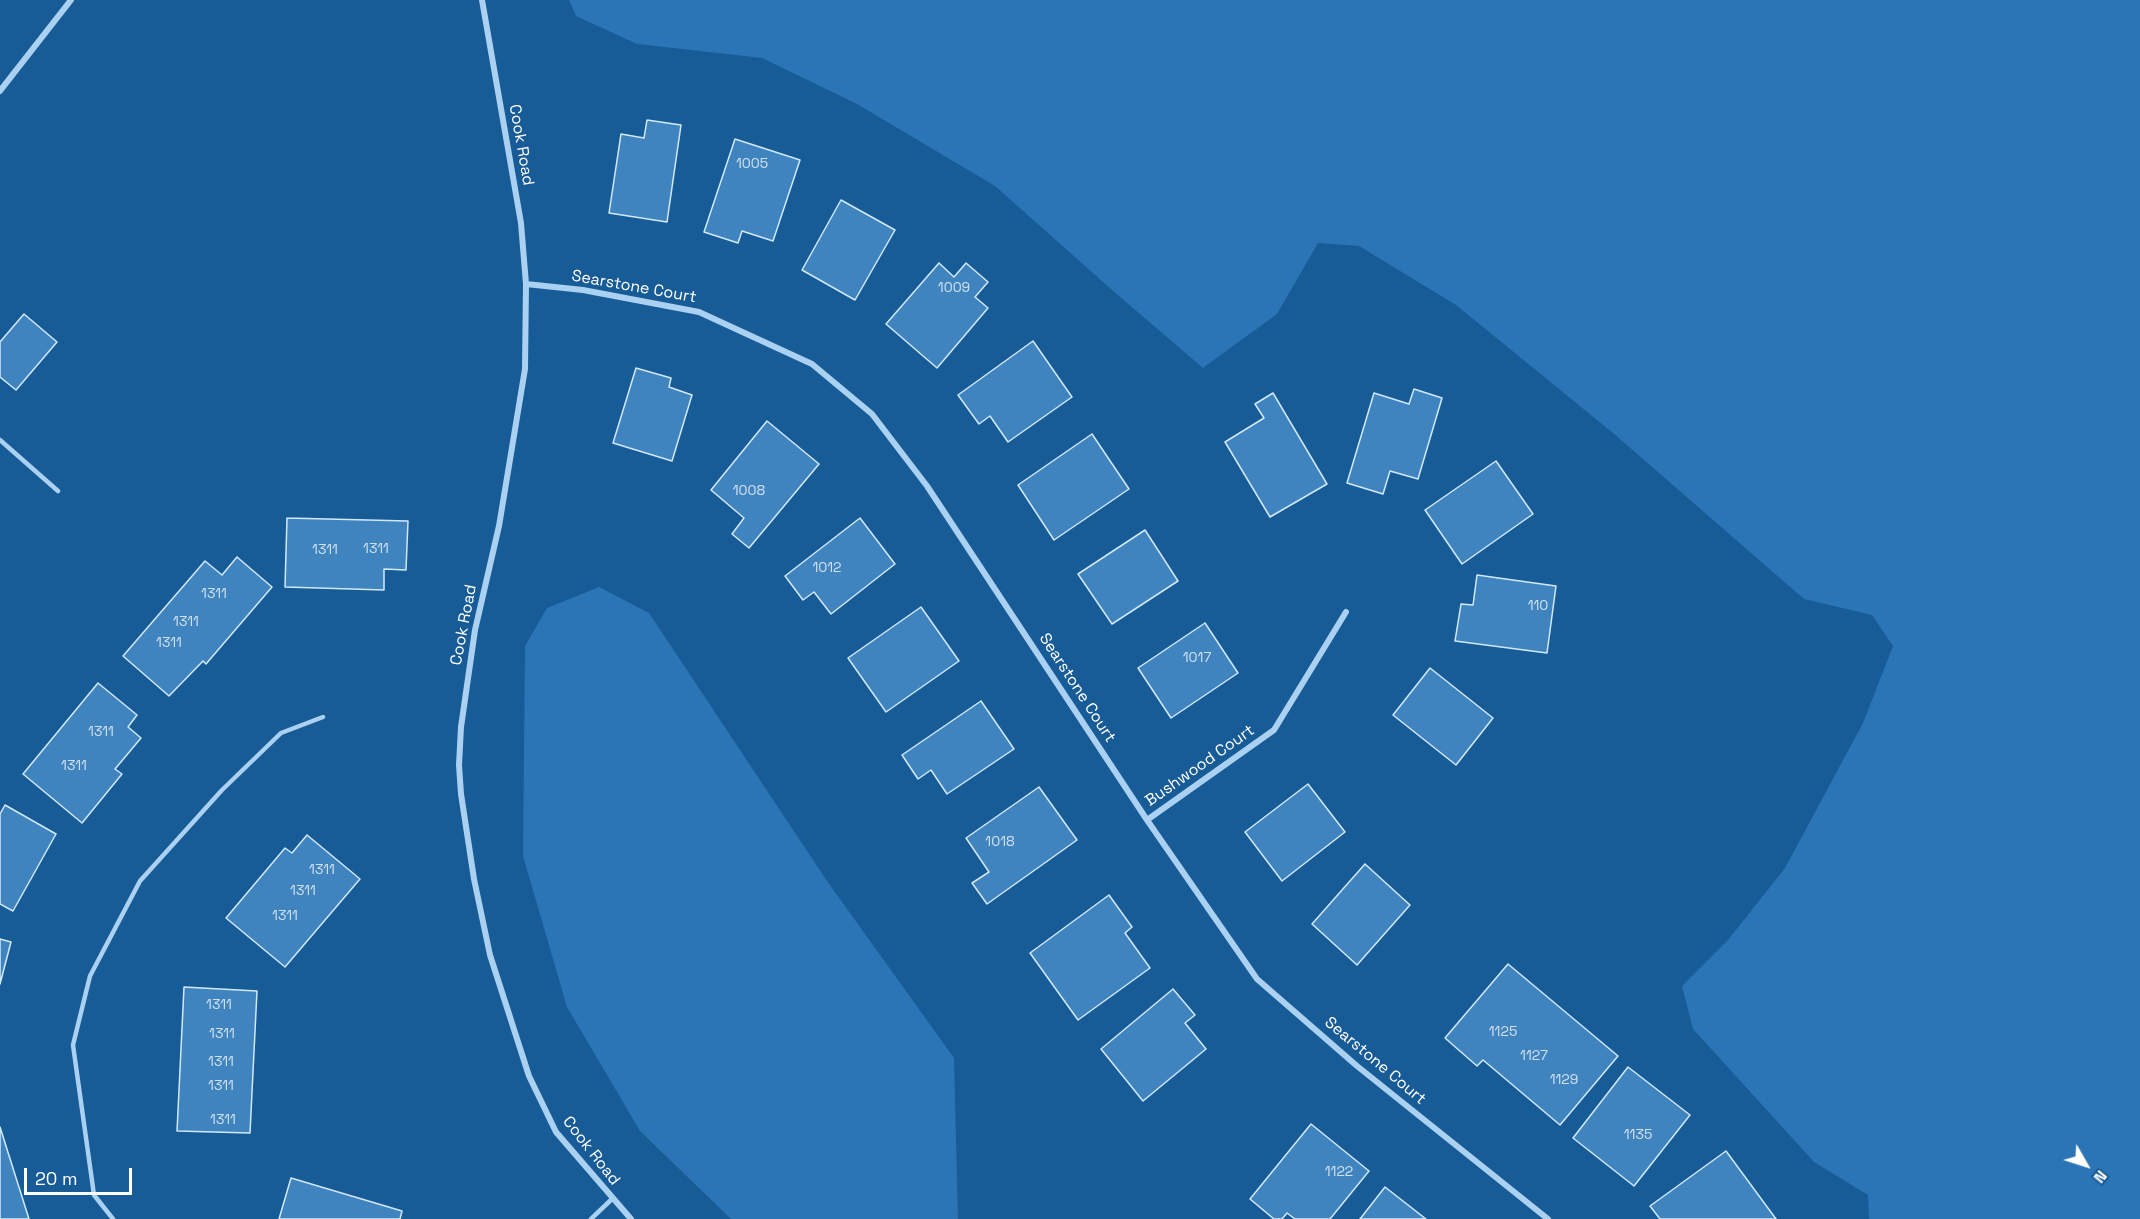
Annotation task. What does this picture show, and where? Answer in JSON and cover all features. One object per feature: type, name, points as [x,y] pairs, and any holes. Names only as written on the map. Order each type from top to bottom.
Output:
[{"type":"street","points":[[0,91],[71,0]]},
{"type":"street","name":"Cook Road","points":[[482,0],[521,223],[526,284],[525,369],[522,401],[499,526],[476,630],[460,727],[461,794],[474,879],[490,955],[529,1076],[556,1132],[612,1200],[631,1219]]},
{"type":"street","name":"Searstone Court","points":[[526,284],[583,290],[699,312],[812,364],[872,414],[927,486],[1148,820],[1257,979],[1357,1066],[1548,1219]]},
{"type":"street","name":"Bushwood Court","points":[[1148,820],[1274,730],[1346,612]]},
{"type":"lane","points":[[0,440],[58,491]]},
{"type":"lane","points":[[113,1219],[94,1195],[73,1045],[90,976],[140,881],[147,873],[222,790],[282,733],[323,717]]},
{"type":"lane","points":[[591,1219],[612,1200]]},
{"type":"shaded area","points":[[569,0],[2140,0],[2140,1219],[1869,1219],[1868,1195],[1814,1162],[1693,1029],[1682,986],[1728,940],[1785,868],[1863,723],[1893,646],[1872,615],[1804,599],[1613,433],[1456,305],[1359,246],[1318,243],[1277,314],[1203,368],[995,186],[857,104],[762,58],[637,44],[576,16]]},
{"type":"shaded area","points":[[599,587],[649,613],[827,881],[954,1058],[958,1219],[731,1219],[640,1131],[567,1007],[523,856],[525,646],[547,608]]},
{"type":"building","points":[[647,120],[681,125],[667,222],[609,213],[621,134],[644,138]]},
{"type":"building","points":[[735,139],[800,160],[773,241],[742,231],[738,243],[704,232]]},
{"type":"building","points":[[841,200],[895,230],[855,300],[802,270]]},
{"type":"building","points":[[939,263],[954,277],[966,263],[988,282],[975,297],[988,308],[937,368],[886,324]]},
{"type":"building","points":[[24,314],[57,342],[16,390],[0,377],[0,342]]},
{"type":"building","points":[[1033,341],[1072,397],[1008,442],[990,416],[979,424],[958,395]]},
{"type":"building","points":[[636,368],[671,378],[669,387],[692,395],[672,461],[613,443]]},
{"type":"building","points":[[1414,389],[1442,398],[1418,479],[1390,471],[1383,494],[1347,483],[1374,393],[1409,404]]},
{"type":"building","points":[[1273,393],[1327,484],[1270,517],[1225,442],[1264,418],[1255,404]]},
{"type":"building","points":[[767,421],[819,464],[749,548],[732,534],[744,518],[711,490]]},
{"type":"building","points":[[1092,434],[1129,489],[1054,540],[1018,485]]},
{"type":"building","points":[[1496,461],[1533,514],[1462,564],[1425,510]]},
{"type":"building","points":[[287,518],[408,521],[406,570],[384,569],[384,590],[285,587]]},
{"type":"building","points":[[860,518],[895,564],[831,614],[814,592],[803,600],[785,576]]},
{"type":"building","points":[[1145,530],[1178,581],[1112,624],[1078,574]]},
{"type":"building","points":[[237,557],[272,587],[206,664],[203,661],[169,696],[123,656],[205,561],[222,575]]},
{"type":"building","points":[[1477,575],[1556,586],[1547,653],[1455,641],[1461,604],[1473,605]]},
{"type":"building","points":[[921,607],[959,661],[886,712],[848,658]]},
{"type":"building","points":[[1205,623],[1238,673],[1171,718],[1138,668]]},
{"type":"building","points":[[1430,668],[1493,718],[1456,765],[1393,715]]},
{"type":"building","points":[[98,683],[137,715],[128,727],[141,738],[115,769],[122,774],[82,823],[23,774]]},
{"type":"building","points":[[981,701],[1014,749],[947,794],[931,770],[918,779],[902,755]]},
{"type":"building","points":[[1308,784],[1345,832],[1282,881],[1245,832]]},
{"type":"building","points":[[1039,787],[1077,840],[987,904],[972,883],[989,872],[966,838]]},
{"type":"building","points":[[5,805],[56,834],[13,911],[0,904],[0,814]]},
{"type":"building","points":[[307,835],[360,879],[285,967],[226,918],[285,848],[292,853]]},
{"type":"building","points":[[1365,864],[1410,905],[1357,965],[1312,924]]},
{"type":"building","points":[[1109,895],[1132,927],[1125,933],[1150,968],[1078,1020],[1030,953]]},
{"type":"building","points":[[0,939],[11,942],[0,984]]},
{"type":"building","points":[[1508,964],[1618,1056],[1560,1125],[1483,1060],[1477,1066],[1445,1038]]},
{"type":"building","points":[[184,987],[257,991],[250,1133],[177,1131]]},
{"type":"building","points":[[1173,989],[1195,1015],[1185,1023],[1206,1049],[1143,1101],[1101,1049]]},
{"type":"building","points":[[1628,1067],[1690,1115],[1634,1186],[1573,1138]]},
{"type":"building","points":[[1311,1124],[1369,1171],[1330,1219],[1295,1219],[1287,1213],[1282,1219],[1274,1219],[1250,1199]]},
{"type":"building","points":[[0,1127],[29,1219],[0,1219]]},
{"type":"building","points":[[1726,1151],[1776,1219],[1660,1219],[1650,1206]]},
{"type":"building","points":[[291,1178],[402,1211],[400,1219],[279,1219]]},
{"type":"building","points":[[1385,1187],[1426,1219],[1360,1219]]}]
